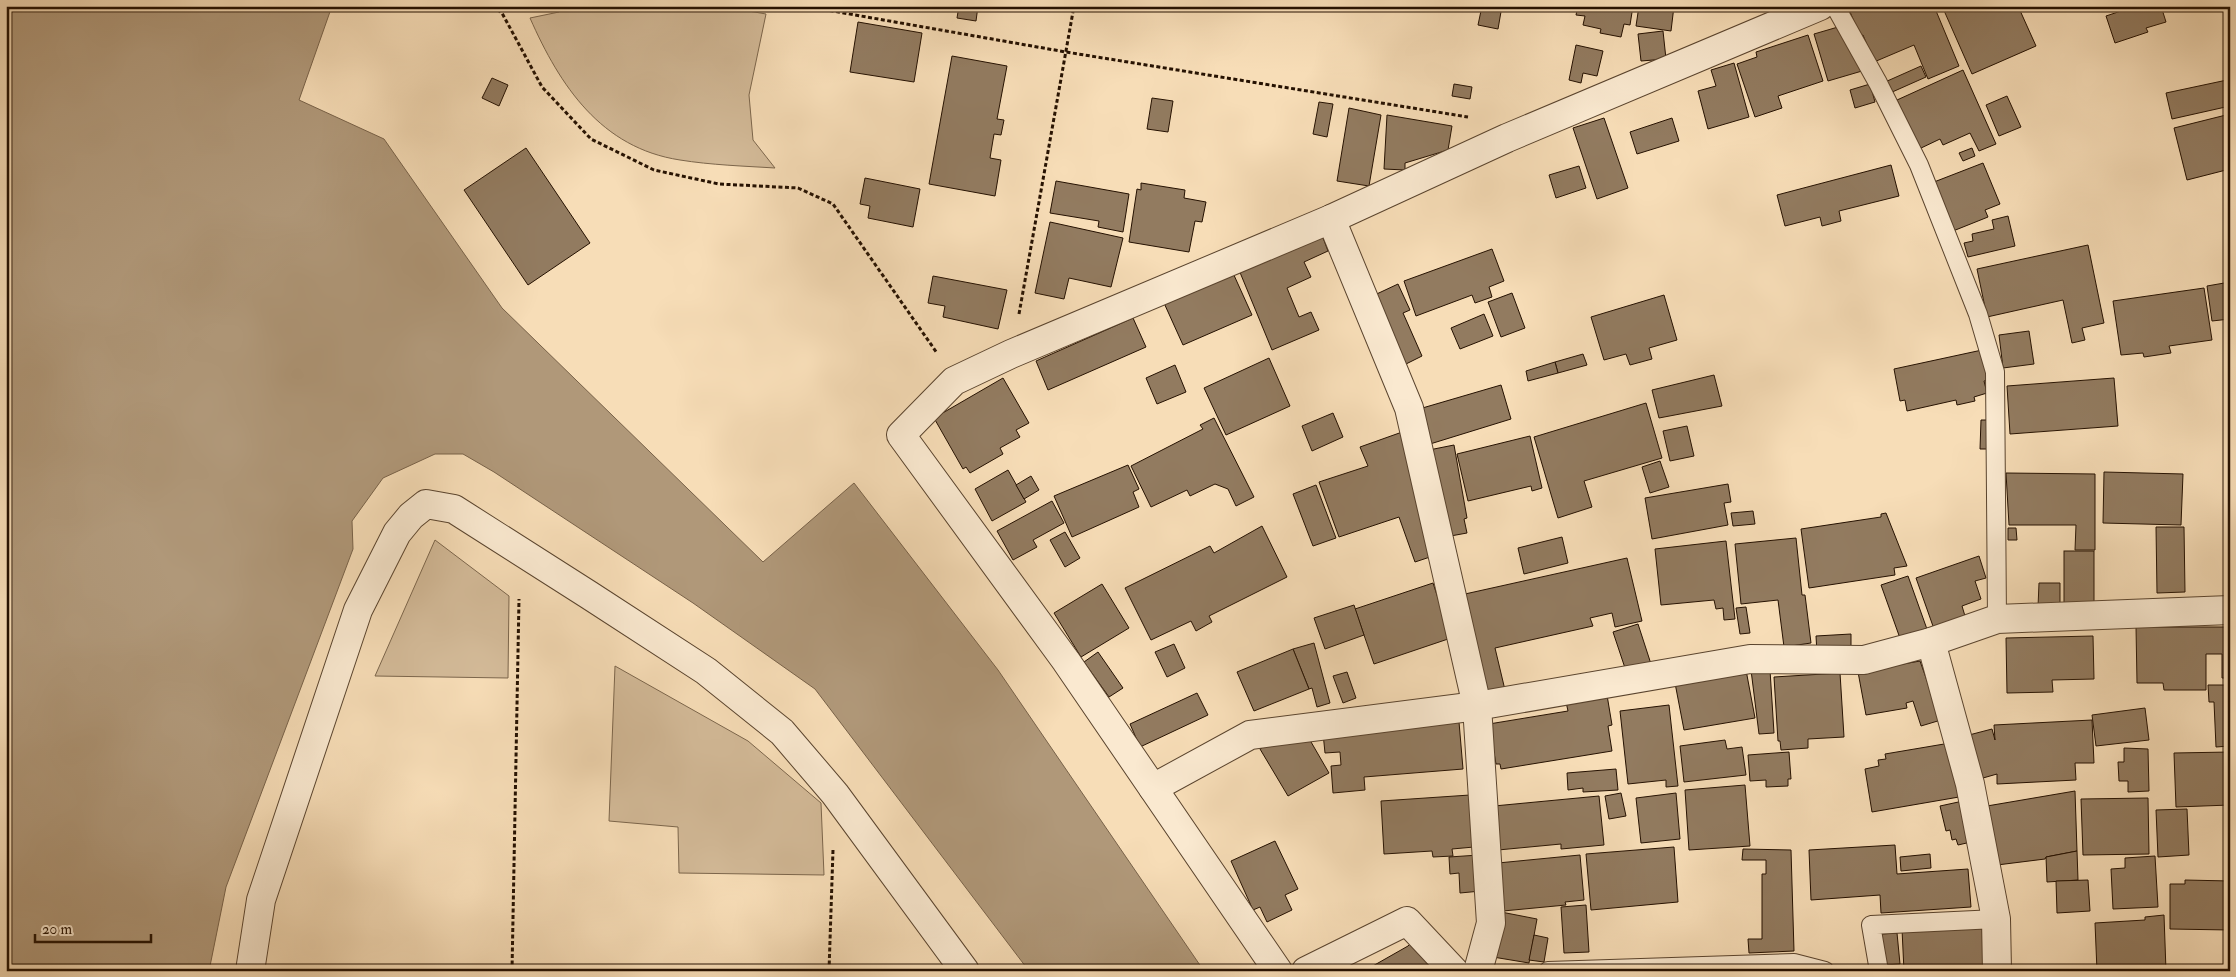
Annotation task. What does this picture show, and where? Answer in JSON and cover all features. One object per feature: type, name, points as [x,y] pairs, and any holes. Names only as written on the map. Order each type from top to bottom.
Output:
[{"type":"street","points":[[1278,971],[1066,662],[901,434],[956,380],[1012,354],[1331,219],[1507,138],[1820,6]]},
{"type":"street","points":[[1331,219],[1409,408],[1477,706],[1491,923],[1478,971]]},
{"type":"street","points":[[250,971],[261,900],[358,610],[397,533],[411,516],[426,504],[454,509],[706,671],[782,732],[835,794],[965,971]]},
{"type":"street","points":[[1152,788],[1250,735],[1477,706],[1750,659],[1864,660],[1931,642],[1997,619],[2230,610]]},
{"type":"street","points":[[1931,642],[1970,784],[1996,919],[1997,971]]},
{"type":"street","points":[[1306,971],[1407,921],[1454,971]]},
{"type":"lane","points":[[1835,6],[1878,83],[1919,165],[1978,314],[1995,372],[1997,619]]},
{"type":"lane","points":[[1879,971],[1871,925],[1996,919]]},
{"type":"lane","points":[[1548,971],[1794,963],[1824,971]]},
{"type":"path","points":[[492,6],[502,14],[542,87],[591,139],[654,170],[719,184],[798,188],[833,204],[956,380]]},
{"type":"path","points":[[804,6],[1066,52],[1482,119],[1507,138]]},
{"type":"path","points":[[1012,354],[1074,6]]},
{"type":"path","points":[[512,971],[519,599]]},
{"type":"path","points":[[829,971],[835,794]]},
{"type":"shaded area","points":[[6,6],[332,6],[299,100],[384,139],[502,308],[763,562],[854,483],[998,670],[1204,971],[1029,971],[815,689],[693,603],[494,472],[463,454],[435,454],[383,478],[352,521],[353,549],[226,887],[209,971],[6,971]]},
{"type":"shaded area","points":[[559,6],[720,6],[766,14],[749,95],[753,140],[775,168],[680,160],[652,153],[627,142],[606,128],[570,90],[555,67],[530,18],[559,12]]},
{"type":"shaded area","points":[[435,540],[509,596],[508,678],[375,676]]},
{"type":"shaded area","points":[[615,666],[748,741],[821,803],[824,875],[679,873],[678,827],[609,821]]},
{"type":"building","points":[[918,6],[945,6],[944,11]]},
{"type":"building","points":[[959,6],[978,6],[976,21],[957,18]]},
{"type":"building","points":[[1482,6],[1502,6],[1498,29],[1478,25]]},
{"type":"building","points":[[1578,6],[1633,6],[1630,25],[1624,24],[1621,37],[1600,33],[1601,29],[1583,25],[1585,16],[1576,15]]},
{"type":"building","points":[[1639,6],[1674,6],[1671,31],[1636,26]]},
{"type":"building","points":[[1934,6],[1959,66],[1928,79],[1914,45],[1874,62],[1863,35],[1860,36],[1848,7]]},
{"type":"building","points":[[1942,6],[2018,6],[2036,46],[1972,74]]},
{"type":"building","points":[[2136,6],[2161,6],[2166,22],[2146,28],[2148,32],[2115,43],[2106,16]]},
{"type":"building","points":[[858,22],[922,33],[914,82],[850,72]]},
{"type":"building","points":[[1838,27],[1862,71],[1828,81],[1814,34]]},
{"type":"building","points":[[1663,31],[1666,59],[1641,61],[1638,34]]},
{"type":"building","points":[[1808,35],[1823,81],[1778,96],[1782,108],[1755,117],[1737,64],[1757,57],[1756,52]]},
{"type":"building","points":[[1576,45],[1603,51],[1597,76],[1583,73],[1581,83],[1569,80]]},
{"type":"building","points":[[952,56],[1007,66],[997,119],[1004,120],[1001,135],[994,134],[990,158],[1001,160],[995,196],[929,184]]},
{"type":"building","points":[[1734,63],[1749,117],[1708,129],[1698,91],[1716,86],[1711,70]]},
{"type":"building","points":[[1921,66],[1926,77],[1890,93],[1885,82]]},
{"type":"building","points":[[1963,70],[1996,144],[1979,151],[1970,133],[1943,145],[1940,139],[1919,149],[1897,100]]},
{"type":"building","points":[[492,78],[508,85],[499,106],[482,98]]},
{"type":"building","points":[[2227,80],[2230,106],[2172,119],[2166,93]]},
{"type":"building","points":[[1454,84],[1472,87],[1470,99],[1452,96]]},
{"type":"building","points":[[1870,84],[1875,102],[1855,108],[1850,90]]},
{"type":"building","points":[[2007,96],[2021,127],[1999,136],[1986,105]]},
{"type":"building","points":[[1152,98],[1173,101],[1168,132],[1147,129]]},
{"type":"building","points":[[1319,102],[1333,104],[1327,137],[1313,134]]},
{"type":"building","points":[[1349,108],[1381,115],[1369,186],[1337,181]]},
{"type":"building","points":[[2230,114],[2230,169],[2187,180],[2174,128]]},
{"type":"building","points":[[1387,115],[1452,126],[1448,150],[1405,163],[1405,170],[1384,169]]},
{"type":"building","points":[[1604,118],[1628,188],[1597,199],[1573,128]]},
{"type":"building","points":[[1672,118],[1679,141],[1637,154],[1630,132]]},
{"type":"building","points":[[526,148],[590,243],[528,285],[464,190]]},
{"type":"building","points":[[1972,148],[1975,156],[1963,161],[1959,153]]},
{"type":"building","points":[[1983,163],[2000,204],[1985,210],[1988,217],[1953,231],[1934,182]]},
{"type":"building","points":[[1891,165],[1899,196],[1839,211],[1841,221],[1822,226],[1820,217],[1785,226],[1777,195]]},
{"type":"building","points":[[1579,166],[1586,188],[1556,198],[1549,175]]},
{"type":"building","points":[[865,178],[920,189],[913,227],[868,218],[870,206],[860,204]]},
{"type":"building","points":[[1056,181],[1129,194],[1123,232],[1098,227],[1099,221],[1050,213]]},
{"type":"building","points":[[1141,183],[1185,190],[1184,198],[1206,202],[1202,222],[1195,221],[1189,252],[1129,242],[1137,189],[1141,190]]},
{"type":"building","points":[[2008,216],[2015,246],[1968,257],[1964,243],[1973,241],[1972,234],[1994,229],[1992,220]]},
{"type":"building","points":[[1050,222],[1123,238],[1111,287],[1069,278],[1064,299],[1035,293]]},
{"type":"building","points":[[1322,235],[1328,251],[1304,262],[1311,277],[1287,288],[1299,317],[1311,312],[1319,330],[1272,350],[1239,270]]},
{"type":"building","points":[[2088,245],[2104,323],[2082,328],[2085,340],[2072,343],[2063,300],[1987,317],[1977,269]]},
{"type":"building","points":[[1492,249],[1504,281],[1489,287],[1492,297],[1475,303],[1472,295],[1416,316],[1404,281]]},
{"type":"building","points":[[1233,273],[1252,315],[1183,345],[1164,303]]},
{"type":"building","points":[[933,276],[1007,290],[998,329],[943,317],[945,306],[928,303]]},
{"type":"building","points":[[2230,282],[2230,319],[2212,321],[2207,286]]},
{"type":"building","points":[[1398,284],[1410,310],[1403,313],[1422,356],[1400,367],[1366,299]]},
{"type":"building","points":[[2204,288],[2212,340],[2169,346],[2171,353],[2144,357],[2143,353],[2121,355],[2113,301]]},
{"type":"building","points":[[1512,293],[1525,328],[1501,337],[1488,302]]},
{"type":"building","points":[[1664,295],[1677,340],[1649,348],[1652,359],[1630,365],[1626,354],[1604,360],[1591,317]]},
{"type":"building","points":[[1484,314],[1493,336],[1460,349],[1451,328]]},
{"type":"building","points":[[1133,318],[1146,347],[1048,390],[1036,361]]},
{"type":"building","points":[[2029,331],[2034,364],[2003,368],[1999,335]]},
{"type":"building","points":[[1982,350],[1989,380],[1984,381],[1987,393],[1974,397],[1975,401],[1957,405],[1956,400],[1907,411],[1905,400],[1900,401],[1894,369]]},
{"type":"building","points":[[1583,354],[1587,365],[1558,373],[1555,362]]},
{"type":"building","points":[[1269,358],[1290,406],[1226,435],[1204,388]]},
{"type":"building","points":[[1555,362],[1558,373],[1528,381],[1526,371]]},
{"type":"building","points":[[1175,365],[1186,392],[1157,404],[1146,378]]},
{"type":"building","points":[[1714,375],[1722,406],[1659,418],[1652,390]]},
{"type":"building","points":[[1003,378],[1029,423],[1016,430],[1020,437],[1000,448],[1003,454],[970,473],[966,467],[963,469],[934,418]]},
{"type":"building","points":[[2114,378],[2118,426],[2010,434],[2007,386]]},
{"type":"building","points":[[1501,385],[1511,419],[1430,444],[1419,409]]},
{"type":"building","points":[[1646,403],[1662,458],[1584,481],[1592,507],[1558,518],[1534,437]]},
{"type":"building","points":[[1333,413],[1343,437],[1312,451],[1302,426]]},
{"type":"building","points":[[1214,418],[1254,497],[1236,506],[1228,489],[1215,484],[1190,496],[1187,490],[1151,507],[1131,466],[1203,429],[1200,425]]},
{"type":"building","points":[[1981,420],[1993,420],[1993,449],[1980,449]]},
{"type":"building","points":[[1687,426],[1694,456],[1670,461],[1663,431]]},
{"type":"building","points":[[1405,431],[1430,557],[1415,562],[1399,517],[1339,537],[1319,482],[1368,466],[1360,447]]},
{"type":"building","points":[[1530,436],[1542,488],[1532,491],[1531,486],[1468,501],[1457,454]]},
{"type":"building","points":[[1454,445],[1467,518],[1464,519],[1467,533],[1445,537],[1429,450]]},
{"type":"building","points":[[1660,461],[1669,487],[1650,493],[1642,467]]},
{"type":"building","points":[[1128,465],[1139,489],[1133,492],[1139,507],[1072,537],[1054,496]]},
{"type":"building","points":[[1008,470],[1026,502],[992,521],[975,489]]},
{"type":"building","points":[[2104,472],[2183,474],[2181,525],[2103,523]]},
{"type":"building","points":[[2006,473],[2095,474],[2095,550],[2075,550],[2076,525],[2009,525]]},
{"type":"building","points":[[1031,476],[1039,490],[1024,499],[1016,485]]},
{"type":"building","points":[[1728,484],[1731,502],[1724,503],[1728,525],[1652,539],[1645,498]]},
{"type":"building","points":[[1316,485],[1336,538],[1313,546],[1293,494]]},
{"type":"building","points":[[1052,501],[1064,523],[1033,540],[1037,547],[1013,560],[997,531]]},
{"type":"building","points":[[1753,511],[1755,524],[1733,526],[1731,513]]},
{"type":"building","points":[[1886,513],[1907,566],[1894,568],[1895,575],[1809,588],[1801,529],[1881,517],[1881,514]]},
{"type":"building","points":[[1262,526],[1287,577],[1209,616],[1212,622],[1196,631],[1191,621],[1151,640],[1125,588],[1210,546],[1214,553]]},
{"type":"building","points":[[2156,527],[2184,527],[2185,592],[2157,593]]},
{"type":"building","points":[[2008,528],[2016,528],[2017,540],[2008,540]]},
{"type":"building","points":[[1065,532],[1080,558],[1065,567],[1050,540]]},
{"type":"building","points":[[1562,537],[1568,563],[1524,574],[1518,548]]},
{"type":"building","points":[[1796,538],[1802,595],[1805,595],[1811,643],[1784,647],[1778,600],[1741,604],[1735,544]]},
{"type":"building","points":[[1726,541],[1735,619],[1724,620],[1723,608],[1716,609],[1714,600],[1661,605],[1655,549]]},
{"type":"building","points":[[2064,551],[2094,551],[2094,608],[2064,608]]},
{"type":"building","points":[[1979,556],[1986,578],[1975,581],[1981,599],[1962,606],[1965,616],[1934,629],[1916,578]]},
{"type":"building","points":[[1627,558],[1642,621],[1615,627],[1612,613],[1590,618],[1593,626],[1495,648],[1505,690],[1481,695],[1456,596]]},
{"type":"building","points":[[1908,576],[1928,632],[1901,641],[1881,585]]},
{"type":"building","points":[[1433,583],[1451,638],[1374,664],[1355,609]]},
{"type":"building","points":[[2039,583],[2060,583],[2060,607],[2038,607]]},
{"type":"building","points":[[1102,584],[1129,628],[1081,657],[1054,613]]},
{"type":"building","points":[[1354,605],[1364,635],[1325,649],[1314,618]]},
{"type":"building","points":[[1746,607],[1750,633],[1740,634],[1736,608]]},
{"type":"building","points":[[1638,624],[1651,664],[1626,671],[1613,632]]},
{"type":"building","points":[[2136,627],[2230,627],[2230,678],[2222,678],[2222,654],[2206,654],[2206,690],[2164,690],[2163,683],[2137,683]]},
{"type":"building","points":[[1851,634],[1851,651],[1817,653],[1816,636]]},
{"type":"building","points":[[2093,636],[2094,679],[2052,680],[2053,692],[2007,693],[2006,638]]},
{"type":"building","points":[[1314,643],[1330,703],[1317,707],[1312,688],[1309,689],[1293,649]]},
{"type":"building","points":[[1174,644],[1185,668],[1167,677],[1155,652]]},
{"type":"building","points":[[1293,649],[1309,689],[1254,711],[1237,672]]},
{"type":"building","points":[[1098,652],[1123,688],[1109,697],[1084,662]]},
{"type":"building","points":[[1920,661],[1941,720],[1921,726],[1913,701],[1906,703],[1907,708],[1866,715],[1858,672]]},
{"type":"building","points":[[1746,670],[1755,718],[1684,730],[1675,683]]},
{"type":"building","points":[[1751,670],[1770,670],[1774,733],[1759,734]]},
{"type":"building","points":[[1347,672],[1356,698],[1343,703],[1333,676]]},
{"type":"building","points":[[1840,673],[1844,737],[1808,739],[1808,748],[1781,750],[1780,741],[1778,741],[1774,677]]},
{"type":"building","points":[[2208,685],[2230,685],[2230,746],[2216,747],[2214,702],[2209,702]]},
{"type":"building","points":[[1197,693],[1208,715],[1140,747],[1130,724]]},
{"type":"building","points":[[1607,695],[1612,725],[1608,726],[1612,751],[1501,769],[1500,764],[1496,764],[1489,724],[1568,711],[1566,702]]},
{"type":"building","points":[[1669,705],[1678,786],[1666,787],[1666,780],[1628,784],[1620,711]]},
{"type":"building","points":[[2145,708],[2149,740],[2096,746],[2092,715]]},
{"type":"building","points":[[2092,720],[2094,763],[2075,763],[2076,780],[1997,784],[1997,774],[1983,778],[1969,735],[1992,729],[1995,740],[1994,725]]},
{"type":"building","points":[[1459,722],[1463,769],[1364,777],[1365,790],[1333,793],[1331,766],[1341,765],[1340,752],[1325,753],[1323,733]]},
{"type":"building","points":[[1307,735],[1329,773],[1288,796],[1260,749],[1279,737]]},
{"type":"building","points":[[1725,740],[1727,749],[1742,747],[1746,775],[1684,782],[1680,746]]},
{"type":"building","points":[[1950,743],[1959,797],[1872,812],[1865,769],[1879,766],[1878,760],[1886,759],[1885,754]]},
{"type":"building","points":[[2124,748],[2148,749],[2149,791],[2128,792],[2128,781],[2119,781],[2118,762],[2124,762]]},
{"type":"building","points":[[1789,752],[1791,779],[1788,779],[1788,786],[1766,787],[1766,780],[1750,781],[1748,755]]},
{"type":"building","points":[[2230,752],[2230,805],[2176,807],[2174,753]]},
{"type":"building","points":[[1616,769],[1618,790],[1583,792],[1583,788],[1568,790],[1567,773]]},
{"type":"building","points":[[1745,785],[1750,846],[1689,850],[1685,790]]},
{"type":"building","points":[[2075,791],[2077,851],[2046,857],[2045,859],[1997,865],[1987,806]]},
{"type":"building","points":[[1621,793],[1626,816],[1609,819],[1605,796]]},
{"type":"building","points":[[1676,793],[1680,839],[1641,843],[1636,798]]},
{"type":"building","points":[[1470,795],[1474,847],[1452,849],[1453,856],[1433,857],[1432,851],[1384,854],[1381,801]]},
{"type":"building","points":[[1599,796],[1604,845],[1561,849],[1561,844],[1498,850],[1494,806]]},
{"type":"building","points":[[2148,798],[2149,854],[2083,855],[2081,799]]},
{"type":"building","points":[[1963,801],[1971,842],[1958,845],[1956,839],[1952,840],[1950,830],[1946,831],[1940,806]]},
{"type":"building","points":[[2187,809],[2189,855],[2158,857],[2156,810]]},
{"type":"building","points":[[1275,841],[1298,889],[1285,895],[1292,910],[1267,922],[1260,907],[1253,910],[1231,861]]},
{"type":"building","points":[[1895,845],[1897,874],[1968,869],[1971,907],[1881,913],[1880,895],[1811,900],[1809,850]]},
{"type":"building","points":[[1674,847],[1678,902],[1591,910],[1586,854]]},
{"type":"building","points":[[1743,849],[1791,850],[1794,951],[1749,953],[1748,939],[1762,939],[1762,874],[1766,874],[1766,860],[1742,860]]},
{"type":"building","points":[[2077,851],[2078,880],[2047,882],[2046,857]]},
{"type":"building","points":[[1930,854],[1931,868],[1901,871],[1900,857]]},
{"type":"building","points":[[1479,855],[1481,891],[1460,893],[1459,873],[1450,874],[1449,857]]},
{"type":"building","points":[[1580,855],[1584,900],[1565,902],[1566,905],[1503,911],[1498,863]]},
{"type":"building","points":[[2155,856],[2158,907],[2113,909],[2111,869],[2125,868],[2125,858]]},
{"type":"building","points":[[2088,880],[2090,911],[2057,913],[2056,881]]},
{"type":"building","points":[[2185,880],[2230,881],[2230,930],[2170,929],[2170,884],[2185,884]]},
{"type":"building","points":[[1586,905],[1589,952],[1564,953],[1561,907]]},
{"type":"building","points":[[1501,912],[1537,919],[1529,963],[1493,957]]},
{"type":"building","points":[[2164,915],[2166,971],[2097,971],[2095,923],[2145,920],[2145,917]]},
{"type":"building","points":[[1984,925],[1987,971],[1904,971],[1902,929]]},
{"type":"building","points":[[1897,933],[1900,964],[1884,965],[1881,934]]},
{"type":"building","points":[[1534,935],[1548,938],[1544,962],[1529,960]]},
{"type":"building","points":[[1414,940],[1442,971],[1364,971],[1408,946]]}]
